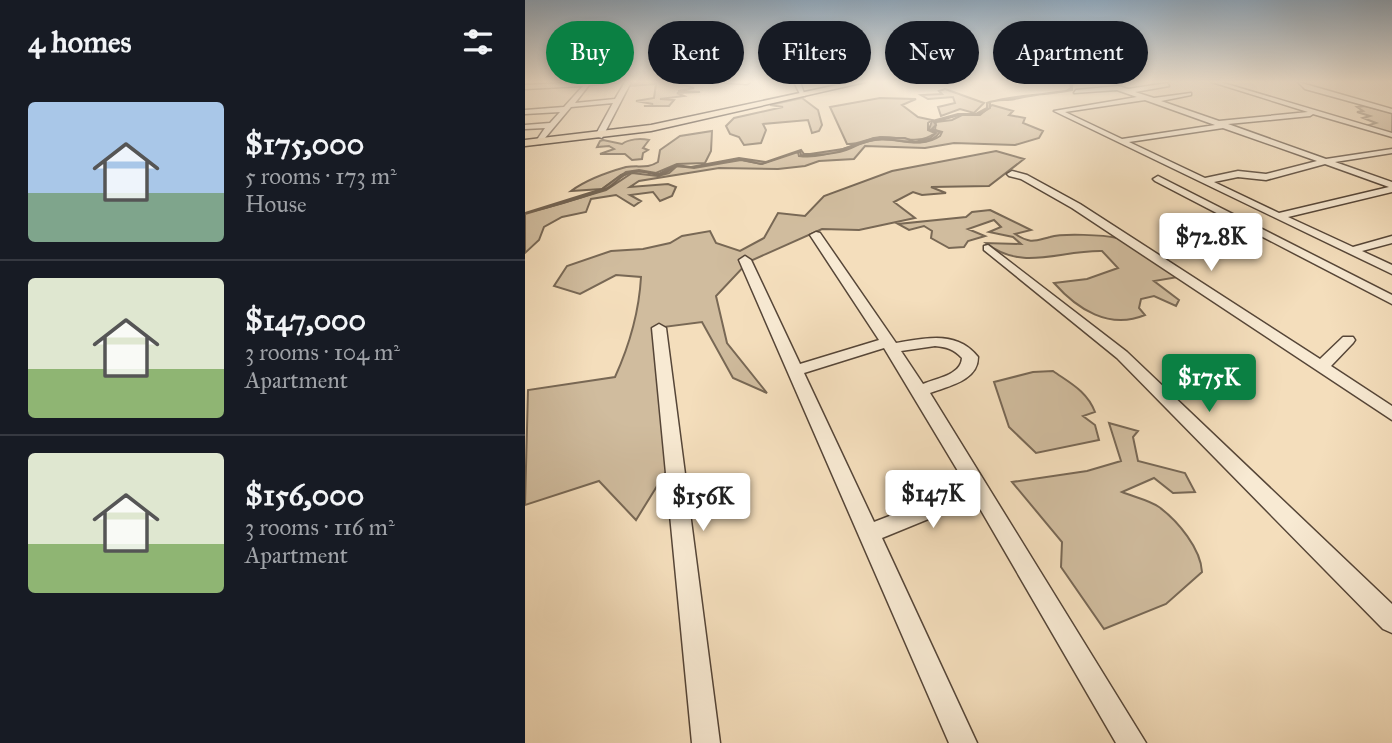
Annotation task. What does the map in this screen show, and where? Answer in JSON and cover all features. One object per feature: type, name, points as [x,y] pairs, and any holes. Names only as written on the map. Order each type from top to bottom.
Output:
[{"type":"main road","points":[[531,143],[599,136],[706,117]]},
{"type":"street","points":[[531,143],[559,117]]},
{"type":"street","points":[[599,136],[609,117]]},
{"type":"street","points":[[1073,117],[1392,270]]},
{"type":"street","points":[[1198,117],[1392,187]]},
{"type":"street","points":[[1122,141],[1290,117]]},
{"type":"street","points":[[1332,117],[1392,135]]},
{"type":"street","points":[[525,127],[552,125]]},
{"type":"street","points":[[1204,181],[1238,174],[1266,177],[1325,162],[1392,151]]},
{"type":"street","points":[[1011,174],[1024,177],[1076,206],[1392,414]]},
{"type":"street","points":[[1158,179],[1392,300]]},
{"type":"street","points":[[1277,216],[1392,187]]},
{"type":"street","points":[[816,235],[920,391],[1132,743]]},
{"type":"street","points":[[1351,251],[1392,239]]},
{"type":"street","points":[[988,248],[1122,355],[1392,621]]},
{"type":"street","points":[[745,260],[871,533],[963,743]]},
{"type":"street","points":[[659,328],[706,743]]},
{"type":"street","points":[[1322,366],[1347,340]]},
{"type":"street","points":[[797,370],[890,345],[944,341],[954,343],[970,357],[971,364],[963,374],[920,391]]},
{"type":"street","points":[[871,533],[980,489]]},
{"type":"shaded area","points":[[820,117],[822,125],[819,131],[812,133],[808,120],[763,124],[766,130],[761,143],[744,145],[739,137],[730,134],[726,126],[734,118]]},
{"type":"shaded area","points":[[834,117],[918,117],[932,120],[928,123],[928,130],[935,133],[922,139],[880,137],[847,144]]},
{"type":"shaded area","points":[[953,117],[934,122],[936,125],[932,129],[940,132],[928,141],[915,142],[930,138],[936,133],[929,129],[932,121]]},
{"type":"shaded area","points":[[959,117],[1018,117],[1025,118],[1023,123],[1043,131],[1039,138],[1015,145],[954,143],[925,148],[865,146],[854,159],[819,161],[805,166],[778,169],[719,168],[639,181],[630,187],[668,184],[676,187],[672,196],[660,201],[653,192],[630,195],[641,201],[634,206],[616,195],[591,199],[586,212],[562,217],[544,227],[539,240],[525,253],[525,214],[606,190],[632,173],[658,176],[669,173],[677,166],[694,168],[741,160],[762,164],[798,152],[799,156],[818,156],[875,140],[925,142],[940,136],[942,132],[935,130],[936,122]]},
{"type":"shaded area","points":[[1392,117],[1392,134],[1366,126],[1376,123],[1363,118]]},
{"type":"shaded area","points":[[712,131],[711,151],[705,163],[677,164],[656,173],[639,170],[626,172],[602,189],[571,191],[612,171],[658,162],[660,150],[680,136]]},
{"type":"shaded area","points":[[874,138],[905,138],[915,142],[879,139],[833,153],[806,155],[795,152],[801,150],[804,154],[810,154],[843,149]]},
{"type":"shaded area","points":[[635,139],[649,140],[643,148],[648,150],[643,153],[642,159],[632,160],[625,154],[600,154],[614,149],[609,146],[597,147],[603,140],[622,144]]},
{"type":"shaded area","points":[[996,151],[1024,159],[989,186],[931,187],[946,193],[922,195],[913,192],[894,202],[915,218],[859,230],[822,229],[748,262],[716,296],[727,343],[767,393],[733,378],[702,322],[663,327],[680,449],[636,520],[599,481],[525,505],[528,390],[615,377],[636,316],[641,277],[616,275],[580,294],[554,286],[567,266],[611,251],[643,249],[670,243],[682,236],[710,231],[716,243],[740,251],[764,238],[778,213],[805,216],[824,196],[892,171]]},
{"type":"shaded area","points":[[789,154],[761,164],[738,159],[692,167],[739,158],[766,162]]},
{"type":"shaded area","points":[[676,165],[689,167],[675,166],[658,175],[646,172],[659,174]]},
{"type":"shaded area","points":[[634,171],[641,172],[626,174],[603,190],[525,213],[602,189],[621,175]]},
{"type":"shaded area","points":[[990,210],[1031,230],[1015,234],[1029,240],[1094,235],[1124,241],[1178,277],[1154,281],[1179,300],[1176,306],[1154,296],[1141,299],[1139,308],[1145,315],[1119,320],[1106,318],[1083,309],[1054,283],[1087,279],[1118,268],[1102,251],[1042,258],[1000,252],[986,243],[1021,244],[1013,237],[989,232],[1001,227],[994,220],[968,229],[985,236],[968,241],[964,247],[949,248],[931,238],[932,231],[924,226],[909,230],[898,224],[966,217],[972,212]]},
{"type":"shaded area","points":[[1053,371],[1077,388],[1092,405],[1095,412],[1083,416],[1095,425],[1099,440],[1036,453],[1009,427],[994,382],[1033,372]]},
{"type":"shaded area","points":[[1109,423],[1138,431],[1133,437],[1138,461],[1185,473],[1195,492],[1173,493],[1154,478],[1122,492],[1146,500],[1174,520],[1198,554],[1202,572],[1166,604],[1104,629],[1061,567],[1062,542],[1012,482],[1087,471],[1121,461]]}]
